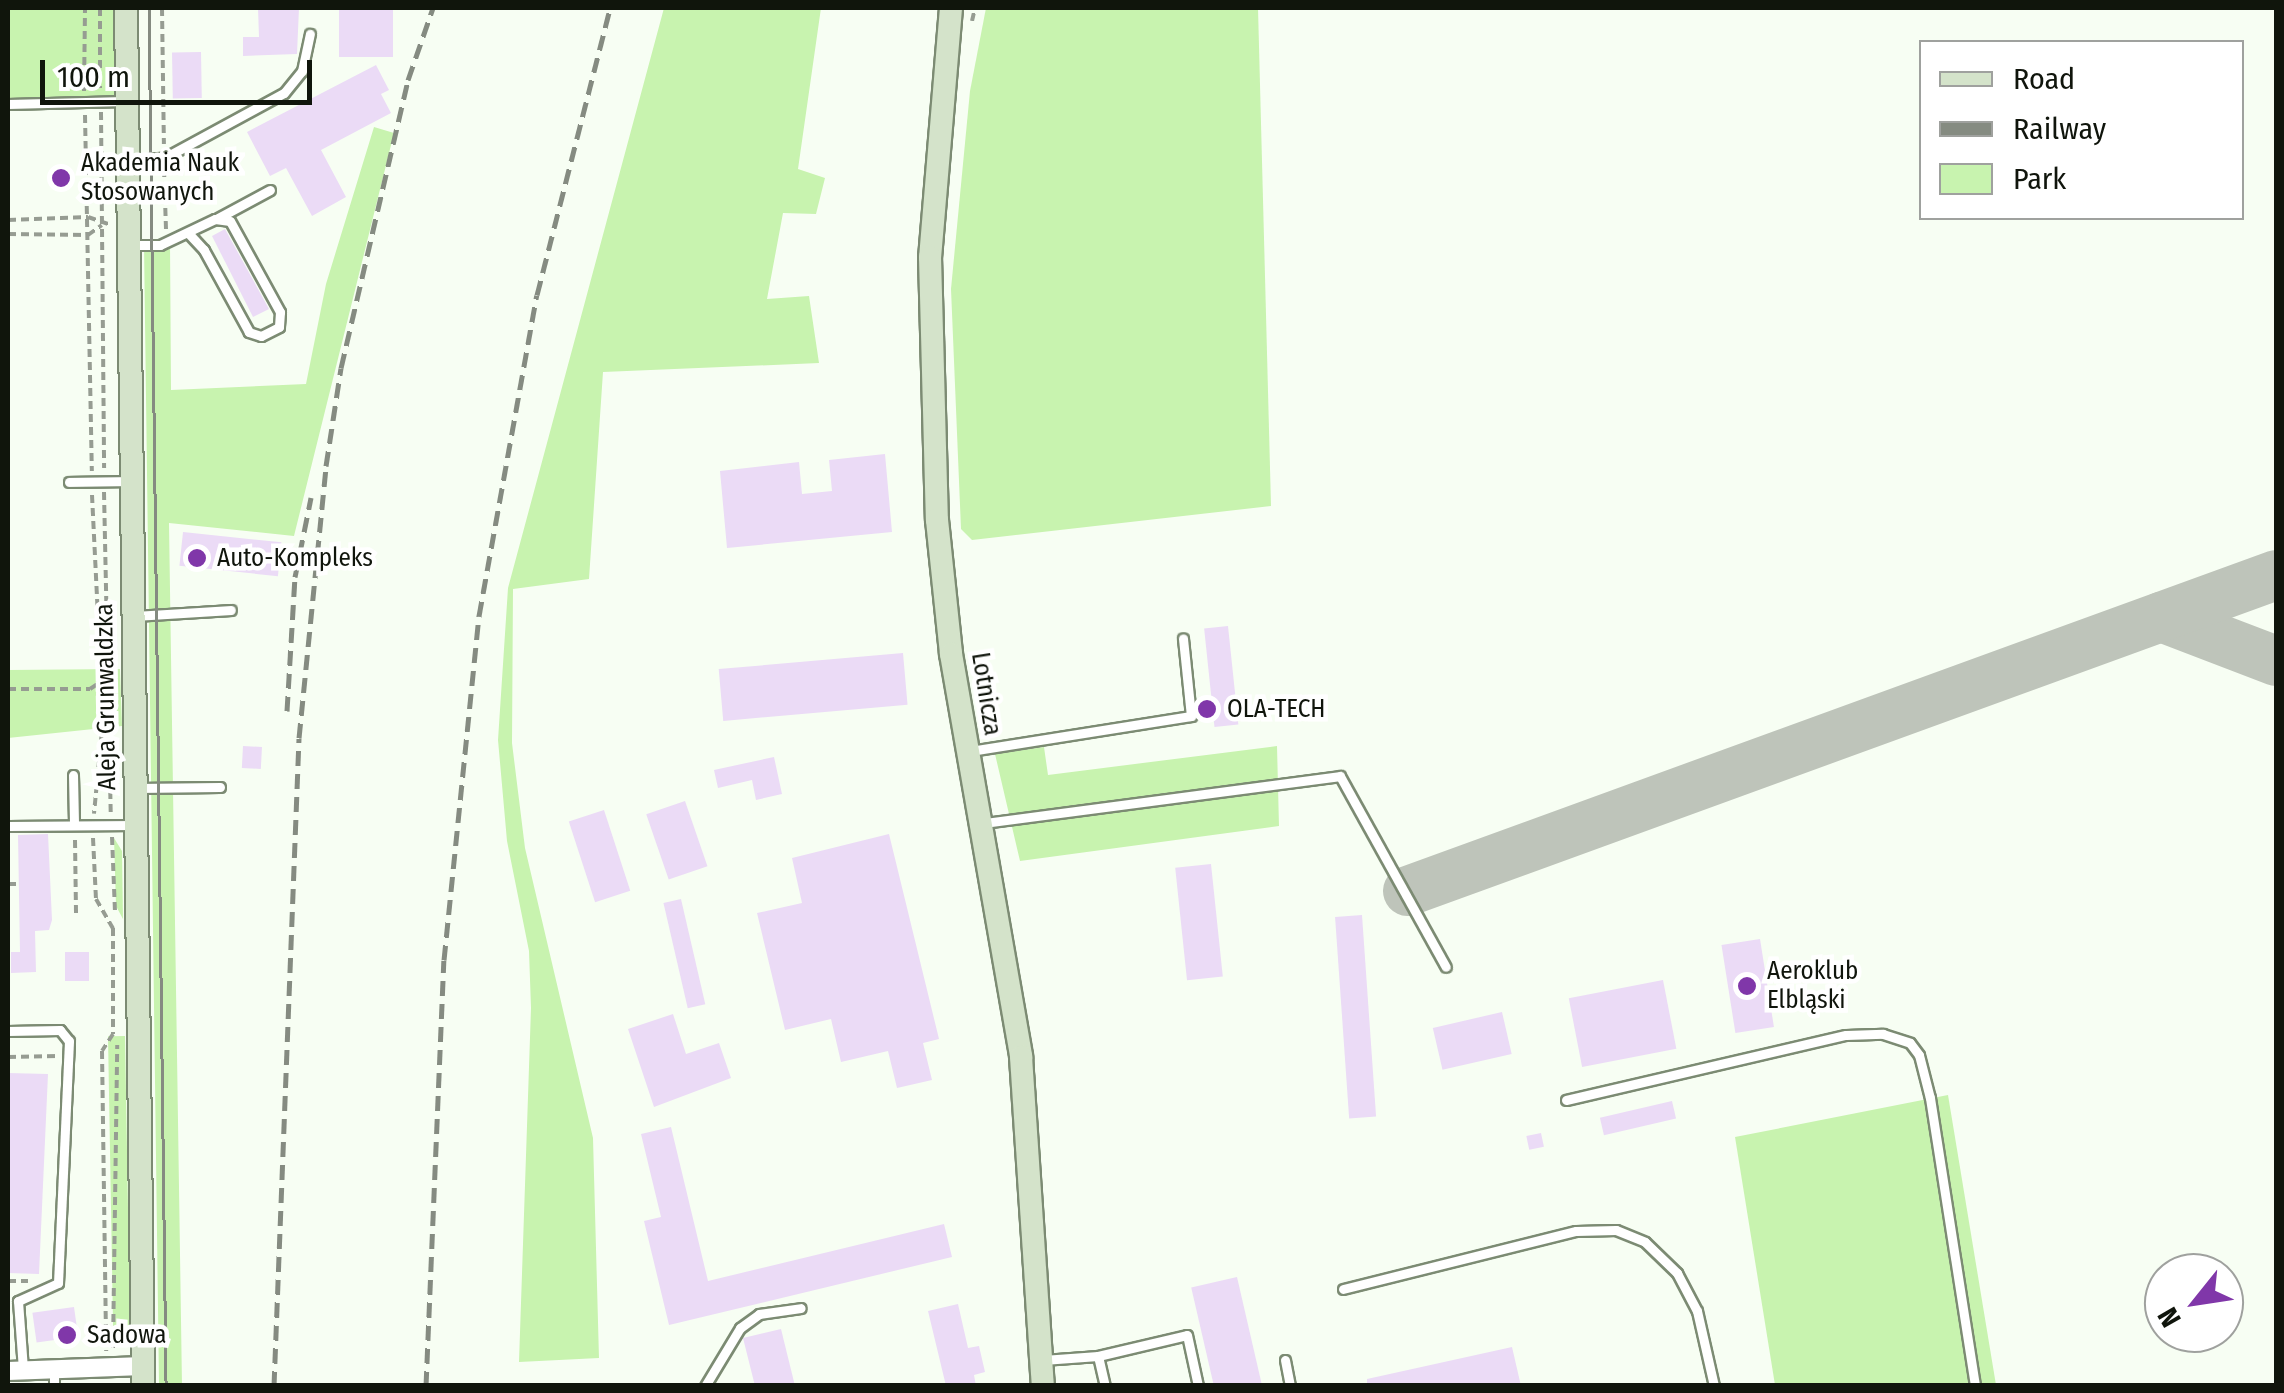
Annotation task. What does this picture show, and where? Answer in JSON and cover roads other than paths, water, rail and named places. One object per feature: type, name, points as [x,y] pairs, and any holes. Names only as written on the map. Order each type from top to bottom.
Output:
[{"type":"street","name":"Aleja Grunwaldzka","points":[[126,8],[134,788],[123,826],[143,1376]]},
{"type":"street","name":"Lotnicza","points":[[951,8],[939,107],[929,344],[941,568],[967,751],[1021,1057],[1044,1386]]},
{"type":"street","points":[[15,1370],[54,1377],[143,1376]]},
{"type":"lane","points":[[127,161],[164,157],[284,93],[302,71],[310,34]]},
{"type":"lane","points":[[8,104],[127,101]]},
{"type":"lane","points":[[128,245],[160,245],[270,190]]},
{"type":"lane","points":[[188,233],[250,332],[270,334],[282,324],[280,312],[235,226],[215,219]]},
{"type":"lane","points":[[70,482],[130,481]]},
{"type":"lane","points":[[132,616],[231,610]]},
{"type":"lane","points":[[967,751],[1191,716],[1184,638]]},
{"type":"lane","points":[[73,775],[74,827]]},
{"type":"lane","points":[[981,823],[1340,776],[1446,967]]},
{"type":"lane","points":[[134,788],[220,787]]},
{"type":"lane","points":[[8,826],[123,826]]},
{"type":"lane","points":[[8,1032],[63,1031],[69,1056],[58,1283],[18,1301],[15,1370]]},
{"type":"lane","points":[[1566,1100],[1846,1035],[1883,1034],[1910,1043],[1920,1055],[1930,1098],[1975,1386]]},
{"type":"lane","points":[[1343,1289],[1576,1230],[1616,1230],[1645,1242],[1677,1273],[1696,1310],[1714,1386]]},
{"type":"lane","points":[[704,1386],[740,1328],[760,1314],[801,1308]]},
{"type":"lane","points":[[1043,1360],[1098,1356],[1187,1335],[1198,1386]]},
{"type":"lane","points":[[1098,1356],[1105,1386]]},
{"type":"lane","points":[[1284,1360],[1290,1386]]},
{"type":"tram line","points":[[149,8],[166,1386]]},
{"type":"railway","points":[[274,1386],[299,738],[326,466],[341,368],[408,80],[433,8]]},
{"type":"railway","points":[[426,1386],[444,960],[479,616],[537,295],[610,8]]},
{"type":"railway","points":[[287,711],[295,577],[311,498]]},
{"type":"place","name":"Akademia Nauk Stosowanych","points":[[61,178]]},
{"type":"place","name":"Auto-Kompleks","points":[[197,558]]},
{"type":"place","name":"OLA-TECH","points":[[1207,709]]},
{"type":"place","name":"Aeroklub Elbląski","points":[[1747,986]]},
{"type":"place","name":"Sadowa","points":[[67,1335]]}]
